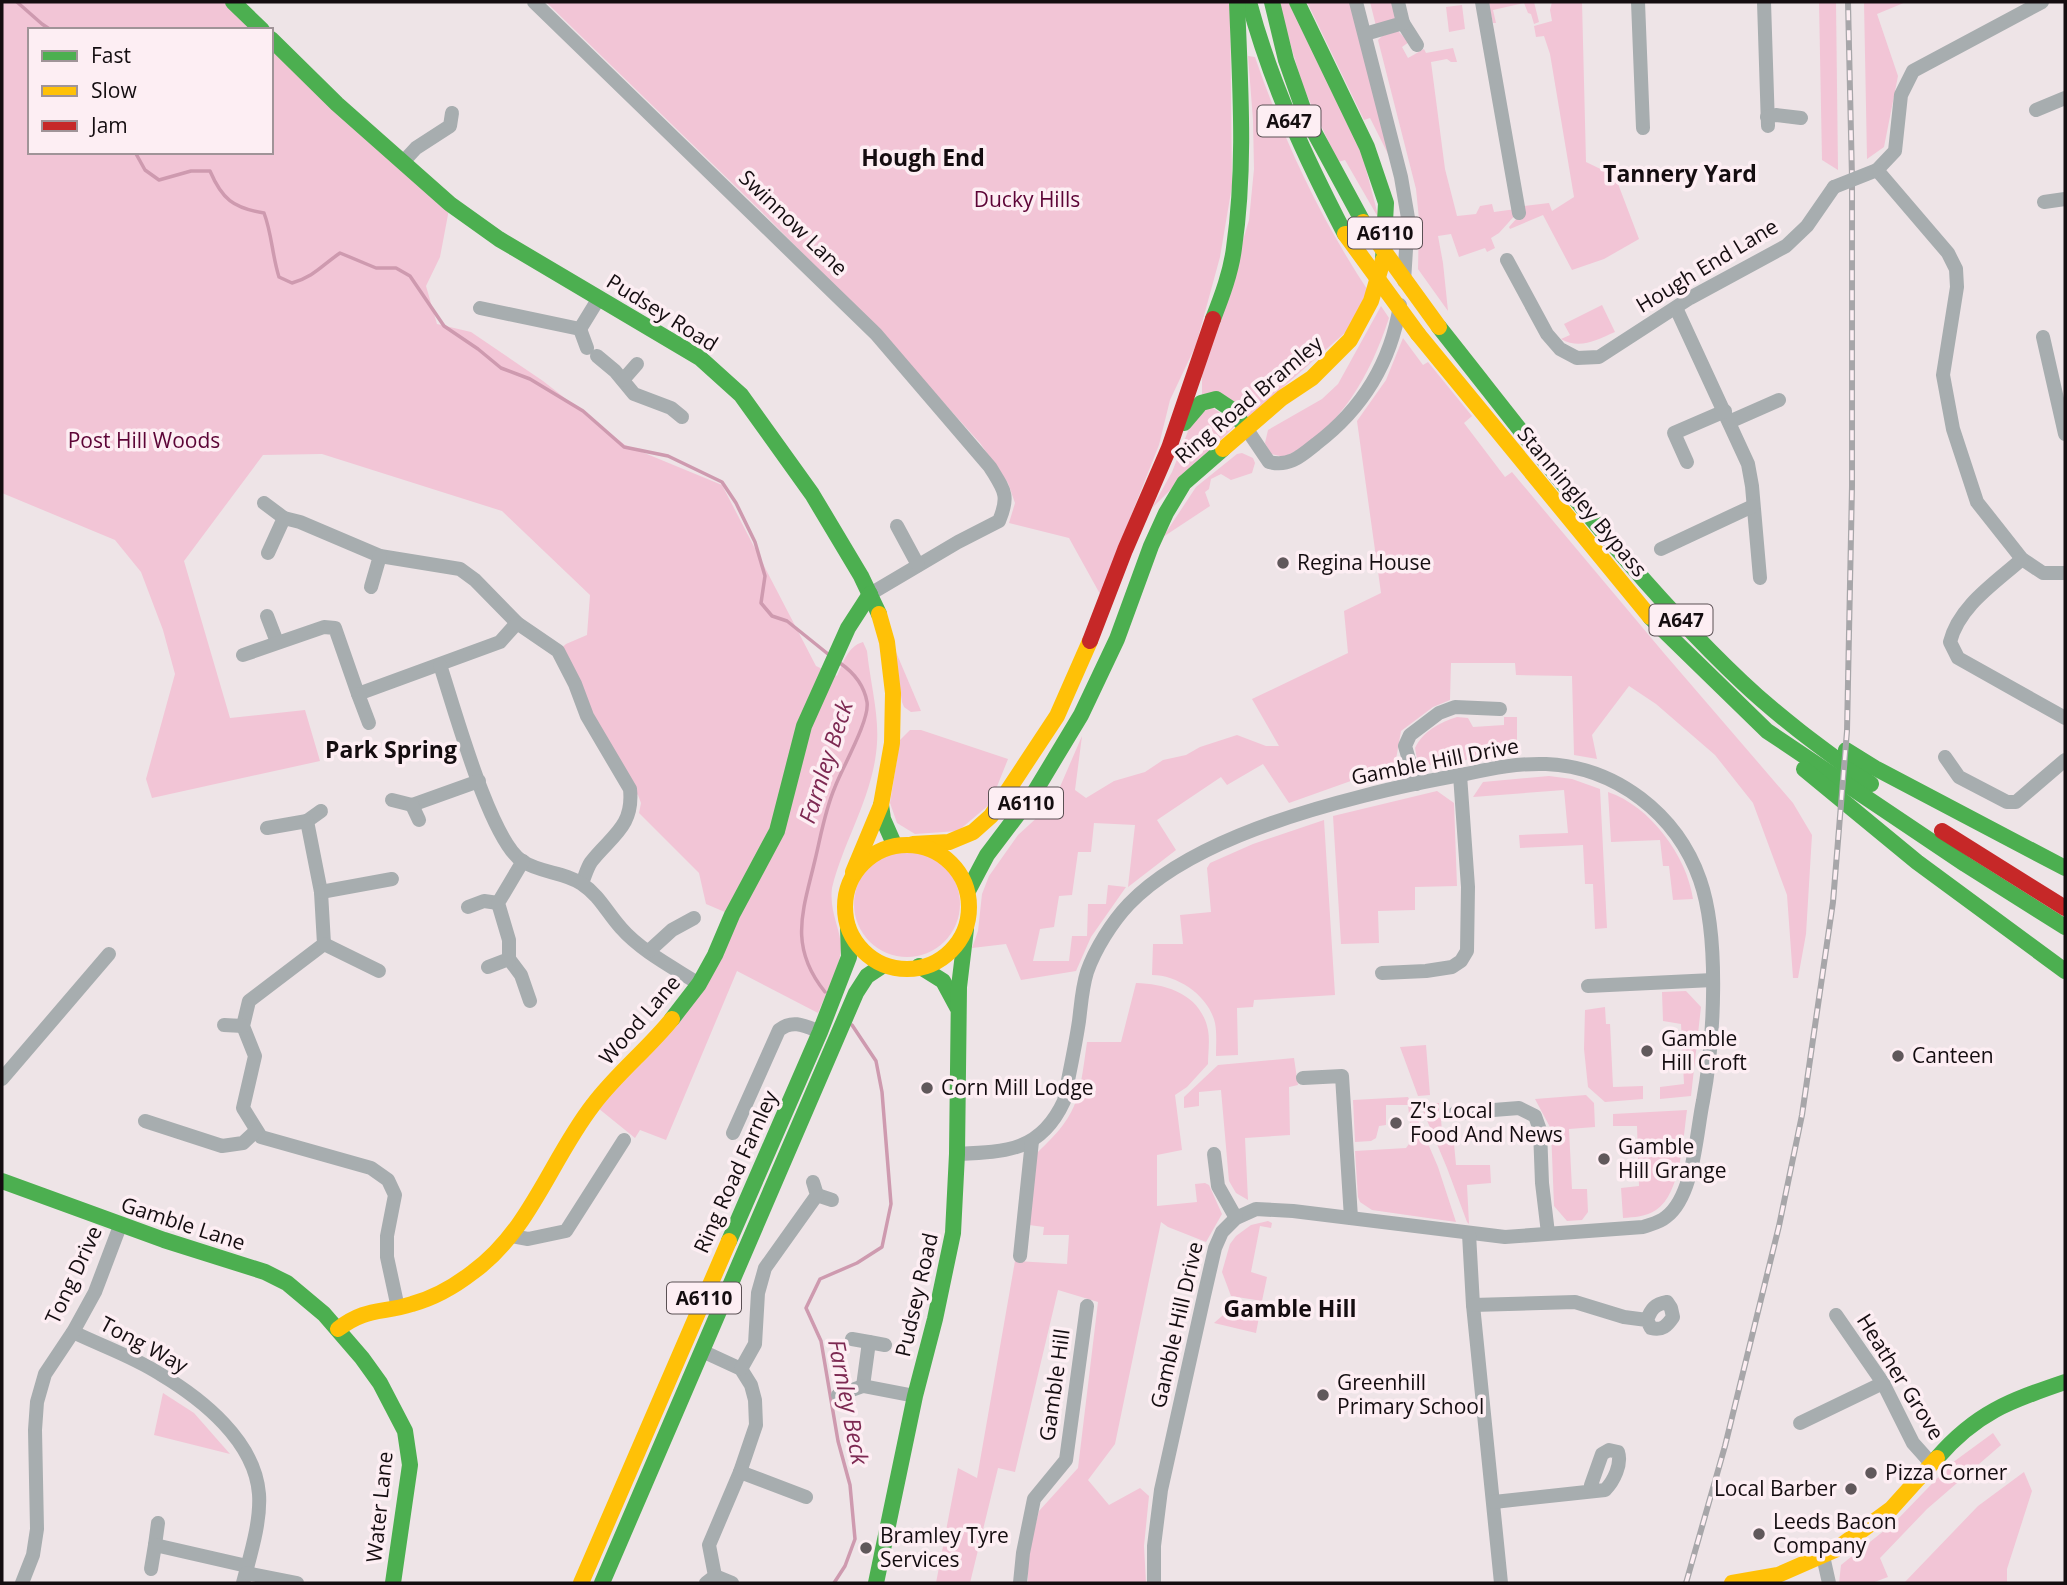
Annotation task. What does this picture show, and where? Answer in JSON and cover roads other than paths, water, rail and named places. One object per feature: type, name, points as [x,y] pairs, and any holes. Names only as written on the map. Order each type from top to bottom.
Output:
[{"type":"main road","points":[[233,2],[260,28]]},
{"type":"main road","name":"Ring Road Bramley","points":[[914,845],[949,842],[973,832],[991,816],[1057,716],[1169,448],[1220,301],[1234,248],[1240,183],[1241,126],[1237,2]]},
{"type":"main road","name":"Stanningley Bypass","points":[[1249,2],[1257,34],[1289,122],[1345,234],[1418,334],[1649,616],[1768,731],[1965,863],[2065,926]]},
{"type":"main road","name":"Stanningley Bypass","points":[[1272,2],[1286,61],[1306,116],[1332,169],[1363,222],[1439,327],[1621,554],[1744,684],[1807,737],[1891,799],[2065,908]]},
{"type":"main road","name":"Ring Road Bramley","points":[[969,889],[987,855],[1034,793],[1081,715],[1117,639],[1151,546],[1184,482],[1282,398],[1312,378],[1350,340],[1371,301],[1385,256],[1386,204],[1367,147],[1297,2]]},
{"type":"main road","name":"Pudsey Road","points":[[273,41],[337,104],[450,204],[499,239],[700,358],[741,395],[813,494],[870,594],[887,642],[893,693],[892,743],[881,805],[853,872]]},
{"type":"main road","name":"A6110","points":[[1169,448],[1194,408],[1203,400],[1214,398],[1225,402],[1246,428]]},
{"type":"main road","name":"Wood Lane","points":[[338,1329],[357,1314],[398,1308],[421,1301],[453,1285],[499,1252],[512,1236],[593,1104],[661,1033],[699,984],[777,831],[804,726],[848,628],[870,594]]},
{"type":"main road","points":[[841,646],[848,637],[859,631],[866,631],[887,642]]},
{"type":"main road","name":"A647","points":[[1744,684],[1875,768],[2065,868]]},
{"type":"main road","name":"A647","points":[[1768,731],[1809,775],[1916,862],[2065,971]]},
{"type":"main road","name":"Pudsey Road","points":[[881,805],[883,819],[894,844]]},
{"type":"main road","points":[[853,872],[873,852],[894,844]]},
{"type":"main road","name":"A6110","points":[[894,844],[914,845],[946,856],[958,869],[969,889],[966,929]]},
{"type":"main road","name":"A6110","points":[[848,928],[843,905],[853,872]]},
{"type":"main road","points":[[848,928],[862,953],[882,966],[908,969],[929,964],[954,951],[966,929]]},
{"type":"main road","name":"Ring Road Farnley","points":[[581,1583],[820,1032],[849,957],[848,928]]},
{"type":"main road","name":"Pudsey Road","points":[[876,1583],[953,1233],[959,987],[966,929]]},
{"type":"main road","name":"Ring Road Farnley","points":[[602,1583],[856,993],[867,976],[882,966]]},
{"type":"main road","name":"Pudsey Road","points":[[919,967],[943,981],[959,1011]]},
{"type":"main road","points":[[808,1060],[824,1069]]},
{"type":"main road","name":"Gamble Lane","points":[[2,1181],[120,1226],[261,1271],[285,1282],[307,1298],[338,1329]]},
{"type":"main road","name":"Water Lane","points":[[338,1329],[381,1385],[402,1422],[410,1452],[408,1484],[393,1583]]},
{"type":"main road","points":[[1732,1583],[1778,1575],[1843,1546],[1891,1509],[1930,1462],[1973,1422],[2017,1398],[2065,1381]]},
{"type":"street","name":"Swinnow Lane","points":[[534,2],[876,334],[990,467],[1005,490],[1006,504],[999,521],[918,565]]},
{"type":"street","points":[[1246,428],[1269,463],[1283,465],[1303,455],[1341,425],[1373,382],[1396,332],[1405,279],[1408,218],[1401,177],[1356,2]]},
{"type":"street","points":[[1398,2],[1403,23],[1417,45]]},
{"type":"street","points":[[1482,2],[1519,213]]},
{"type":"street","points":[[1638,2],[1643,128]]},
{"type":"street","points":[[1763,2],[1768,122],[1776,115],[1801,118]]},
{"type":"street","points":[[2042,2],[1913,71],[1901,95],[1895,150],[1877,170],[1948,253],[1956,269],[1958,287],[1943,375],[1953,429],[1977,502],[2022,559],[2043,573],[2065,573]]},
{"type":"street","points":[[1365,34],[1403,23]]},
{"type":"street","points":[[2036,110],[2065,98]]},
{"type":"street","points":[[404,161],[416,148],[450,126],[452,114]]},
{"type":"street","name":"Hough End Lane","points":[[1507,260],[1546,334],[1560,349],[1577,358],[1599,357],[1712,285],[1786,246],[1807,226],[1834,187],[1877,170]]},
{"type":"street","points":[[2044,202],[2065,199]]},
{"type":"street","points":[[580,329],[599,298]]},
{"type":"street","points":[[480,308],[580,329]]},
{"type":"street","points":[[1676,309],[1748,464],[1760,578]]},
{"type":"street","points":[[580,329],[592,352],[615,371],[634,394],[671,408],[682,417]]},
{"type":"street","points":[[2043,337],[2065,434]]},
{"type":"street","points":[[622,380],[637,364]]},
{"type":"street","points":[[1687,462],[1674,433],[1779,400]]},
{"type":"street","points":[[264,503],[284,517],[380,556],[460,569],[475,580],[517,623],[558,651],[587,716],[630,789],[631,802],[627,820],[615,838],[590,863],[582,883]]},
{"type":"street","points":[[1661,549],[1753,506]]},
{"type":"street","points":[[268,553],[284,517]]},
{"type":"street","points":[[870,594],[918,565],[897,526]]},
{"type":"street","points":[[370,587],[380,556]]},
{"type":"street","points":[[2022,559],[1965,610],[1954,627],[1950,642],[1958,657],[2065,718]]},
{"type":"street","points":[[267,616],[276,642]]},
{"type":"street","points":[[358,694],[500,642],[517,623]]},
{"type":"street","points":[[243,654],[324,627],[335,628],[369,723]]},
{"type":"street","points":[[440,665],[497,829],[509,848],[523,861],[582,883],[604,905],[622,930],[699,984]]},
{"type":"street","points":[[1416,784],[1405,746],[1410,735],[1439,713],[1455,707],[1500,709]]},
{"type":"street","points":[[1945,757],[1959,777],[2007,802],[2017,802],[2065,760]]},
{"type":"street","name":"Gamble Hill Drive","points":[[957,1154],[1001,1152],[1032,1141],[1056,1118],[1064,1101],[1087,974],[1095,953],[1128,905],[1170,872],[1246,833],[1328,805],[1416,784],[1508,765],[1547,764],[1577,768],[1603,776],[1627,788],[1654,808],[1676,832],[1691,858],[1701,882],[1710,932],[1713,980],[1707,1081],[1685,1191],[1669,1215],[1659,1222],[1643,1227],[1505,1237],[1293,1211],[1255,1209],[1236,1218],[1222,1232],[1215,1248],[1204,1296],[1161,1490],[1154,1546],[1154,1583]]},
{"type":"street","points":[[1382,973],[1452,967],[1461,961],[1467,951],[1468,887],[1460,775]]},
{"type":"street","points":[[392,800],[412,805],[479,781]]},
{"type":"street","points":[[412,805],[419,820]]},
{"type":"street","points":[[268,828],[307,821],[321,811]]},
{"type":"street","points":[[307,821],[321,892],[324,944]]},
{"type":"street","points":[[523,861],[498,903],[509,940],[509,959],[521,975],[530,1001]]},
{"type":"street","points":[[321,892],[393,879]]},
{"type":"street","points":[[468,907],[484,901],[498,903]]},
{"type":"street","points":[[649,951],[672,930],[694,918]]},
{"type":"street","points":[[324,944],[379,971]]},
{"type":"street","points":[[324,944],[249,1002],[243,1026],[255,1055],[243,1108],[261,1137],[370,1168],[388,1180],[395,1195],[387,1236],[387,1256],[398,1308]]},
{"type":"street","points":[[2,1079],[109,954]]},
{"type":"street","points":[[488,967],[509,959]]},
{"type":"street","points":[[1588,986],[1713,980]]},
{"type":"street","points":[[733,1133],[779,1030],[787,1024],[799,1024],[820,1032]]},
{"type":"street","points":[[224,1025],[243,1026]]},
{"type":"street","points":[[1303,1078],[1342,1076],[1351,1218]]},
{"type":"street","points":[[1455,1113],[1519,1108],[1535,1116],[1540,1130],[1542,1184],[1548,1233]]},
{"type":"street","points":[[145,1121],[222,1146],[243,1143],[256,1131]]},
{"type":"street","points":[[512,1236],[528,1239],[566,1231],[624,1140]]},
{"type":"street","points":[[1020,1256],[1032,1141]]},
{"type":"street","points":[[1214,1154],[1218,1186],[1236,1218]]},
{"type":"street","points":[[741,1369],[755,1344],[755,1318],[765,1268],[815,1188],[832,1200]]},
{"type":"street","name":"Tong Drive","points":[[22,1583],[33,1555],[37,1529],[35,1430],[37,1402],[44,1374],[73,1332],[95,1292],[120,1226]]},
{"type":"street","points":[[1469,1234],[1473,1305],[1501,1583]]},
{"type":"street","points":[[1473,1305],[1575,1302],[1625,1317],[1647,1320]]},
{"type":"street","name":"Gamble Hill","points":[[1020,1583],[1034,1499],[1066,1460],[1087,1306]]},
{"type":"street","name":"Heather Grove","points":[[1836,1315],[1883,1383],[1913,1443],[1930,1462]]},
{"type":"street","name":"Tong Way","points":[[73,1332],[167,1378],[195,1397],[241,1445],[253,1467],[259,1494],[257,1518],[245,1574]]},
{"type":"street","points":[[852,1339],[885,1345]]},
{"type":"street","points":[[863,1385],[869,1342]]},
{"type":"street","points":[[702,1350],[741,1369],[753,1393],[756,1425],[740,1472],[709,1545],[710,1579],[732,1583]]},
{"type":"street","points":[[1800,1423],[1883,1383]]},
{"type":"street","points":[[838,1395],[863,1385],[915,1396]]},
{"type":"street","points":[[740,1472],[806,1497]]},
{"type":"street","points":[[1494,1502],[1593,1490]]},
{"type":"street","points":[[151,1569],[158,1523]]},
{"type":"street","points":[[155,1545],[245,1574],[297,1583]]},
{"type":"street","points":[[1823,1556],[1829,1583]]},
{"type":"waterway","name":"Farnley Beck","points":[[17,2],[48,28]]},
{"type":"waterway","name":"Farnley Beck","points":[[136,154],[145,170],[159,180],[191,171],[210,171],[219,189],[230,201],[264,213],[279,277],[292,283],[300,280],[340,253],[376,268],[396,268],[410,276],[444,326],[501,368],[530,379],[583,411],[624,447],[668,456],[722,482],[736,503],[755,542],[765,576],[761,603],[772,616],[787,621],[828,654]]},
{"type":"waterway","name":"Farnley Beck","points":[[825,992],[806,959],[802,943],[803,912],[828,805],[867,710],[866,696],[861,685],[840,663]]},
{"type":"waterway","name":"Farnley Beck","points":[[834,1583],[845,1566],[855,1539],[850,1485],[838,1441],[821,1341],[806,1308],[820,1279],[857,1263],[882,1247],[891,1204],[882,1092],[876,1061],[852,1025]]},
{"type":"railway","points":[[1686,1583],[1725,1446],[1779,1226],[1802,1115],[1833,902],[1847,731],[1852,486],[1852,178],[1848,2]]},
{"type":"place","name":"Regina House","points":[[1283,563]]},
{"type":"place","name":"Gamble Hill Croft","points":[[1647,1051]]},
{"type":"place","name":"Canteen","points":[[1898,1056]]},
{"type":"place","name":"Corn Mill Lodge","points":[[927,1088]]},
{"type":"place","name":"Z's Local Food And News","points":[[1396,1123]]},
{"type":"place","name":"Gamble Hill Grange","points":[[1604,1159]]},
{"type":"place","name":"Greenhill Primary School","points":[[1323,1395]]},
{"type":"place","name":"Pizza Corner","points":[[1871,1473]]},
{"type":"place","name":"Local Barber","points":[[1851,1489]]},
{"type":"place","name":"Leeds Bacon Company","points":[[1759,1534]]},
{"type":"place","name":"Bramley Tyre Services","points":[[866,1548]]},
{"type":"district","name":"Hough End","points":[[923,158]]},
{"type":"district","name":"Tannery Yard","points":[[1680,174]]},
{"type":"district","name":"Park Spring","points":[[391,750]]},
{"type":"district","name":"Gamble Hill","points":[[1290,1309]]},
{"type":"park label","name":"Ducky Hills","points":[[1027,200]]},
{"type":"park label","name":"Post Hill Woods","points":[[144,441]]}]
